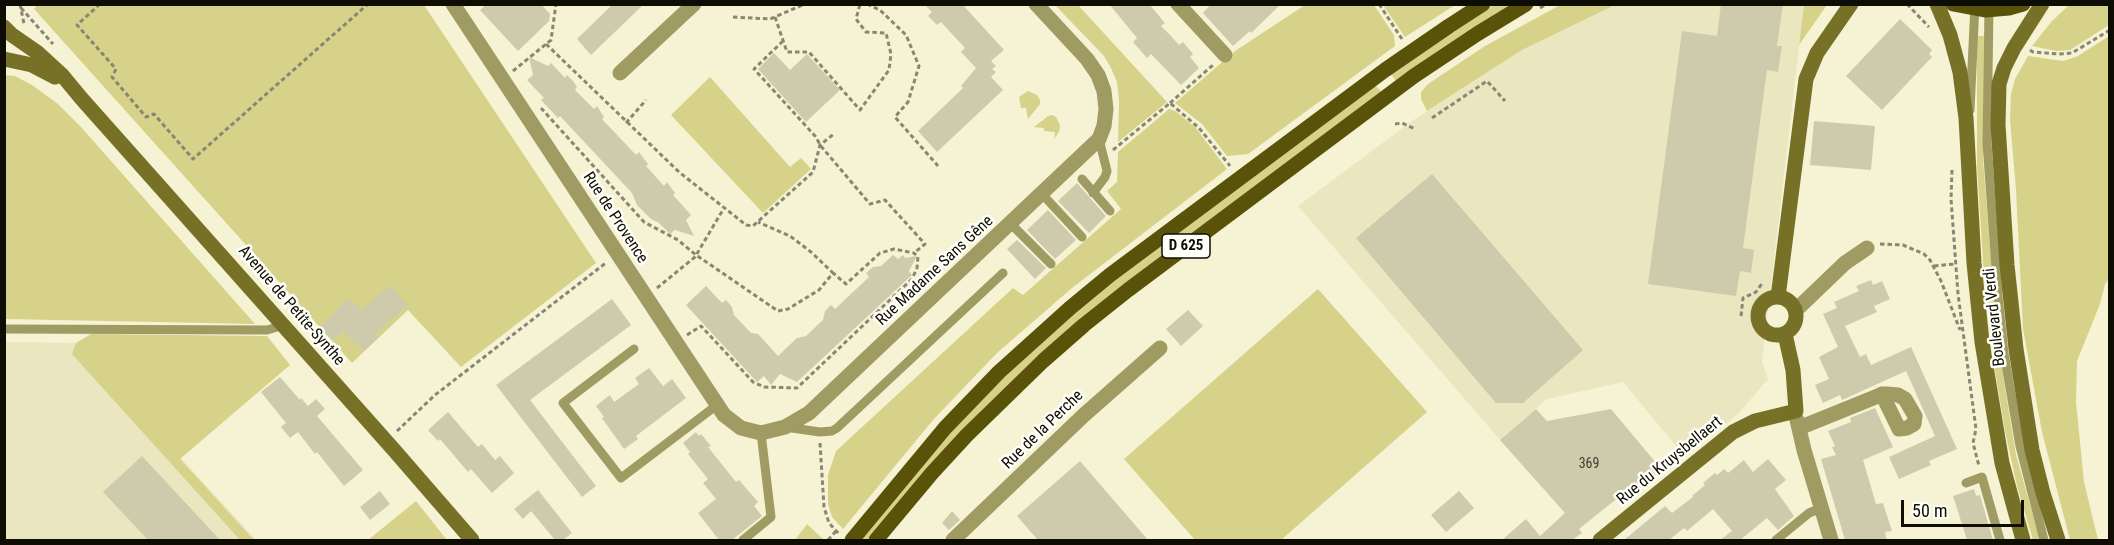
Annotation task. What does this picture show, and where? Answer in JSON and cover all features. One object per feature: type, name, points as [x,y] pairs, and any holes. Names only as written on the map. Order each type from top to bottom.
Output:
[{"type":"main road","name":"D 625","points":[[847,539],[945,428],[999,372],[1070,308],[1110,275],[1385,70],[1483,4]]},
{"type":"main road","name":"D 625","points":[[876,540],[967,435],[1036,367],[1091,319],[1414,76],[1526,4]]},
{"type":"main road","points":[[1953,4],[1982,7],[2023,4]]},
{"type":"street","name":"Rue de Provence","points":[[453,4],[717,405],[734,424],[762,433]]},
{"type":"street","points":[[620,73],[694,4]]},
{"type":"street","points":[[1036,4],[1087,59],[1098,75],[1104,91],[1106,109],[1104,126],[1099,139]]},
{"type":"street","points":[[1179,4],[1225,55]]},
{"type":"street","name":"Boulevard Verdi","points":[[1937,4],[1959,64],[1966,118],[1974,263],[1983,352],[2002,463],[2023,540]]},
{"type":"street","name":"Boulevard Verdi","points":[[2042,4],[2004,68],[1999,84],[1998,125],[2016,349],[2034,458],[2058,540]]},
{"type":"street","points":[[1778,297],[1808,69],[1851,6]]},
{"type":"street","name":"Avenue de Petite-Synthe","points":[[4,27],[58,71],[472,540]]},
{"type":"street","name":"Avenue de Petite-Synthe","points":[[4,59],[21,61],[45,71],[81,98]]},
{"type":"street","name":"Rue Madame Sans Gêne","points":[[762,433],[785,427],[809,413],[1099,139]]},
{"type":"street","points":[[1796,310],[1845,263],[1867,248]]},
{"type":"street","points":[[1778,297],[1789,301],[1796,310],[1795,324],[1785,334],[1770,334],[1761,327],[1758,318],[1759,310],[1770,298],[1778,297]]},
{"type":"street","points":[[1785,334],[1793,370],[1799,428],[1831,540]]},
{"type":"street","name":"Rue de la Perche","points":[[953,540],[1098,402],[1160,348]]},
{"type":"street","points":[[1799,428],[1882,394]]},
{"type":"street","name":"Rue du Kruysbellaert","points":[[1600,540],[1733,432],[1755,421],[1796,411]]},
{"type":"lane","name":"Boulevard Verdi","points":[[1968,158],[1982,7]]},
{"type":"lane","name":"Boulevard Verdi","points":[[1982,7],[1989,173],[2004,352],[2020,446],[2044,540]]},
{"type":"lane","name":"Boulevard Verdi","points":[[1989,173],[1992,122],[1999,84]]},
{"type":"lane","points":[[1093,193],[1106,174],[1099,139]]},
{"type":"lane","points":[[1082,179],[1110,211]]},
{"type":"lane","points":[[1042,194],[1082,237]]},
{"type":"lane","points":[[1011,224],[1051,264]]},
{"type":"lane","points":[[785,427],[820,432],[837,428],[1003,273]]},
{"type":"lane","points":[[4,329],[267,330],[284,325]]},
{"type":"lane","points":[[634,349],[563,403],[621,478],[717,405]]},
{"type":"lane","points":[[742,540],[771,517],[762,433]]},
{"type":"lane","points":[[1966,483],[1982,477],[2000,540]]},
{"type":"lane","points":[[1776,540],[1809,513],[1821,508]]},
{"type":"path","points":[[100,4],[77,25],[116,69],[112,77],[146,117],[154,114],[193,159],[368,4]]},
{"type":"path","points":[[502,79],[550,40],[556,4]]},
{"type":"path","points":[[733,17],[770,19],[805,4]]},
{"type":"path","points":[[775,17],[787,52],[810,52],[860,110],[889,70],[891,54],[886,33],[866,32],[856,19],[860,4]]},
{"type":"path","points":[[867,4],[880,10],[906,35],[919,66],[908,102],[895,117],[938,166]]},
{"type":"path","points":[[1379,4],[1405,43]]},
{"type":"path","points":[[2033,52],[2072,53],[2109,30]]},
{"type":"path","points":[[783,41],[754,69],[816,137],[820,145],[870,204],[885,200],[925,243],[914,253]]},
{"type":"path","points":[[546,44],[626,123],[679,171],[746,225],[753,226],[813,172],[820,145],[835,133]]},
{"type":"path","points":[[1104,157],[1225,55]]},
{"type":"path","points":[[1432,118],[1487,81],[1505,101]]},
{"type":"path","points":[[626,123],[646,100]]},
{"type":"path","points":[[1170,103],[1199,128],[1233,170]]},
{"type":"path","points":[[533,111],[542,108],[644,222],[678,240],[696,255],[778,311],[788,309],[819,290],[833,273]]},
{"type":"path","points":[[1395,124],[1402,123],[1415,129]]},
{"type":"path","points":[[646,297],[685,267],[696,255],[724,208]]},
{"type":"path","points":[[682,338],[701,326],[753,382],[764,387],[797,388],[912,279],[917,268],[918,257],[914,253],[894,249],[880,253],[846,284],[812,252],[790,236],[758,222]]},
{"type":"path","points":[[1867,248],[1884,243],[1903,245],[1924,254],[1934,266],[1962,336]]},
{"type":"path","points":[[397,431],[443,389],[618,254]]},
{"type":"path","points":[[1934,266],[1955,264]]},
{"type":"path","points":[[820,432],[824,507],[829,523],[847,539]]},
{"type":"path","points":[[828,540],[836,531]]},
{"type":"shaded area","points":[[38,4],[424,5],[596,263],[461,367],[408,310],[352,363],[34,9]]},
{"type":"shaded area","points":[[1562,4],[1615,5],[1522,50],[1427,111],[1421,99],[1421,92],[1428,84],[1485,46]]},
{"type":"shaded area","points":[[1055,5],[1078,5],[1167,102],[1118,142],[1119,100],[1117,82],[1111,68],[1104,56]]},
{"type":"shaded area","points":[[1305,5],[1374,5],[1394,35],[1395,46],[1248,154],[1227,156],[1202,124],[1175,103],[1235,51]]},
{"type":"shaded area","points":[[1383,5],[1455,5],[1405,37]]},
{"type":"shaded area","points":[[1494,5],[1515,5],[1396,81],[1390,73],[1458,26]]},
{"type":"shaded area","points":[[1615,5],[1804,5],[1762,361],[1768,379],[1738,414],[1685,457],[1623,382],[1547,399],[1500,440],[1298,206],[1412,121],[1522,50]]},
{"type":"shaded area","points":[[1804,5],[1827,5],[1799,45]]},
{"type":"shaded area","points":[[2069,5],[2109,5],[2109,25],[2070,50],[2056,51],[2032,46],[2052,21]]},
{"type":"shaded area","points":[[1977,36],[1984,36],[1983,160],[1998,345],[2016,455],[2040,540],[2033,540],[2017,486],[1991,346],[1977,166]]},
{"type":"shaded area","points":[[2109,36],[2109,279],[2105,284],[2100,304],[2077,361],[2076,402],[2084,482],[2098,540],[2070,540],[2042,432],[2023,329],[2010,120],[2011,94],[2015,79],[2028,56],[2063,61],[2078,56]]},
{"type":"shaded area","points":[[4,75],[15,76],[32,85],[58,104],[255,324],[5,319]]},
{"type":"shaded area","points":[[710,77],[790,167],[801,158],[811,169],[763,213],[671,115]]},
{"type":"shaded area","points":[[1374,84],[1383,93],[1137,276],[870,540],[860,539],[941,440],[1061,321]]},
{"type":"shaded area","points":[[1028,91],[1037,95],[1040,104],[1028,119],[1026,108],[1021,108],[1019,97]]},
{"type":"shaded area","points":[[1169,109],[1195,127],[1227,169],[1072,288],[997,353],[933,420],[843,529],[832,517],[828,504],[828,475],[836,451],[1013,288],[1023,295],[1121,209],[1107,191],[1117,182],[1118,152]]},
{"type":"shaded area","points":[[1053,115],[1060,125],[1059,132],[1054,139],[1055,132],[1034,127],[1048,116]]},
{"type":"shaded area","points":[[1318,289],[1427,412],[1281,540],[1195,540],[1124,459]]},
{"type":"shaded area","points":[[91,334],[267,336],[290,365],[180,459],[254,540],[240,540],[72,354],[76,343]]},
{"type":"shaded area","points":[[5,342],[76,343],[256,540],[5,540]]},
{"type":"shaded area","points":[[416,501],[447,540],[368,540]]},
{"type":"shaded area","points":[[807,524],[823,539],[826,540],[795,540]]},
{"type":"building","points":[[487,4],[541,4],[550,14],[549,21],[518,51],[480,10]]},
{"type":"building","points":[[613,4],[644,4],[591,55],[577,39]]},
{"type":"building","points":[[924,4],[962,4],[1004,50],[991,61],[996,66],[992,69],[996,72],[991,77],[1003,90],[937,152],[918,131],[963,88],[961,86],[976,68],[961,52],[965,48],[941,22],[937,25],[928,16],[932,12]]},
{"type":"building","points":[[1109,4],[1149,4],[1165,23],[1161,26],[1179,45],[1183,42],[1193,54],[1190,57],[1199,68],[1181,85],[1151,54],[1147,58],[1133,42],[1137,38]]},
{"type":"building","points":[[1211,4],[1281,4],[1251,33],[1250,31],[1233,46],[1203,13]]},
{"type":"building","points":[[1721,4],[1783,4],[1777,46],[1782,46],[1778,72],[1767,70],[1743,248],[1754,250],[1751,273],[1740,271],[1736,296],[1648,284],[1682,31],[1717,36]]},
{"type":"building","points":[[1900,19],[1932,50],[1929,54],[1932,57],[1882,110],[1846,76]]},
{"type":"building","points":[[774,53],[790,70],[807,54],[840,90],[806,122],[758,69]]},
{"type":"building","points":[[529,57],[548,66],[551,63],[565,78],[567,75],[573,81],[577,87],[575,90],[594,109],[597,106],[604,117],[602,119],[636,155],[639,152],[648,164],[646,166],[664,186],[667,182],[675,193],[673,195],[691,215],[686,220],[694,236],[675,230],[670,234],[637,205],[632,193],[560,116],[558,118],[541,100],[544,98],[527,80],[533,75]]},
{"type":"building","points":[[1814,121],[1875,126],[1871,170],[1810,165]]},
{"type":"building","points":[[1432,174],[1583,350],[1523,403],[1496,403],[1356,238]]},
{"type":"building","points":[[1077,183],[1106,216],[1089,233],[1058,201]]},
{"type":"building","points":[[1048,210],[1076,240],[1055,259],[1027,230]]},
{"type":"building","points":[[1017,240],[1046,268],[1035,279],[1007,249]]},
{"type":"building","points":[[893,255],[898,259],[903,255],[905,258],[917,256],[909,271],[912,275],[797,382],[780,374],[771,385],[764,376],[757,382],[686,305],[706,286],[722,303],[726,300],[732,307],[734,315],[751,333],[758,334],[778,356],[797,338],[806,336],[823,320],[825,311],[831,305],[835,309],[869,277],[866,273],[873,267],[881,266]]},
{"type":"building","points":[[1871,280],[1873,285],[1882,281],[1890,299],[1874,306],[1877,312],[1845,326],[1860,357],[1866,354],[1871,365],[1911,347],[1957,449],[1929,461],[1931,465],[1899,479],[1889,457],[1935,436],[1906,371],[1842,400],[1840,395],[1823,403],[1815,385],[1829,379],[1819,357],[1838,347],[1823,314],[1837,308],[1834,302],[1859,291],[1856,286]]},
{"type":"building","points":[[390,285],[408,305],[375,334],[378,337],[364,351],[342,331],[333,341],[320,328],[349,298],[362,310]]},
{"type":"building","points":[[612,299],[631,325],[530,400],[596,486],[582,497],[496,385]]},
{"type":"building","points":[[1188,310],[1203,326],[1181,346],[1166,329]]},
{"type":"building","points":[[649,368],[663,386],[672,379],[686,398],[636,436],[638,439],[624,449],[596,406],[610,395],[614,402],[639,384],[635,378]]},
{"type":"building","points":[[280,377],[308,406],[316,399],[325,409],[317,416],[363,470],[344,486],[298,432],[290,438],[281,427],[286,423],[261,392]]},
{"type":"building","points":[[1875,408],[1893,447],[1863,460],[1876,504],[1883,503],[1892,531],[1885,532],[1887,540],[1845,540],[1821,459],[1836,455],[1832,447],[1835,446],[1828,431],[1851,422],[1850,418]]},
{"type":"building","points":[[1536,409],[1547,421],[1611,409],[1662,470],[1633,492],[1630,488],[1579,529],[1582,533],[1572,540],[1502,540],[1526,519],[1540,536],[1565,513],[1500,440]]},
{"type":"building","points":[[448,412],[478,447],[482,444],[495,460],[500,456],[514,473],[492,493],[471,469],[468,472],[440,439],[438,441],[428,430]]},
{"type":"building","points":[[696,432],[699,436],[701,434],[711,446],[708,447],[736,482],[739,480],[758,502],[754,506],[762,516],[732,540],[719,540],[698,513],[716,499],[703,483],[708,479],[688,454],[690,452],[683,443]]},
{"type":"building","points":[[142,456],[220,540],[148,540],[103,492]]},
{"type":"building","points":[[1768,459],[1786,480],[1775,489],[1794,516],[1778,530],[1767,518],[1740,540],[1720,540],[1732,531],[1713,509],[1687,531],[1684,528],[1669,540],[1624,540],[1665,506],[1672,513],[1693,497],[1705,485],[1703,483],[1715,473],[1717,475],[1724,469],[1728,473],[1744,460],[1753,472]]},
{"type":"building","points":[[1080,461],[1148,540],[1038,540],[1017,516]]},
{"type":"building","points":[[1974,489],[1976,496],[1980,495],[1993,540],[1967,540],[1953,496]]},
{"type":"building","points":[[538,490],[572,533],[563,540],[555,540],[531,511],[523,519],[514,509]]},
{"type":"building","points":[[380,491],[390,504],[370,520],[360,507]]},
{"type":"building","points":[[1459,491],[1474,508],[1446,532],[1431,515]]},
{"type":"building","points":[[952,511],[960,520],[949,530],[942,523]]}]
